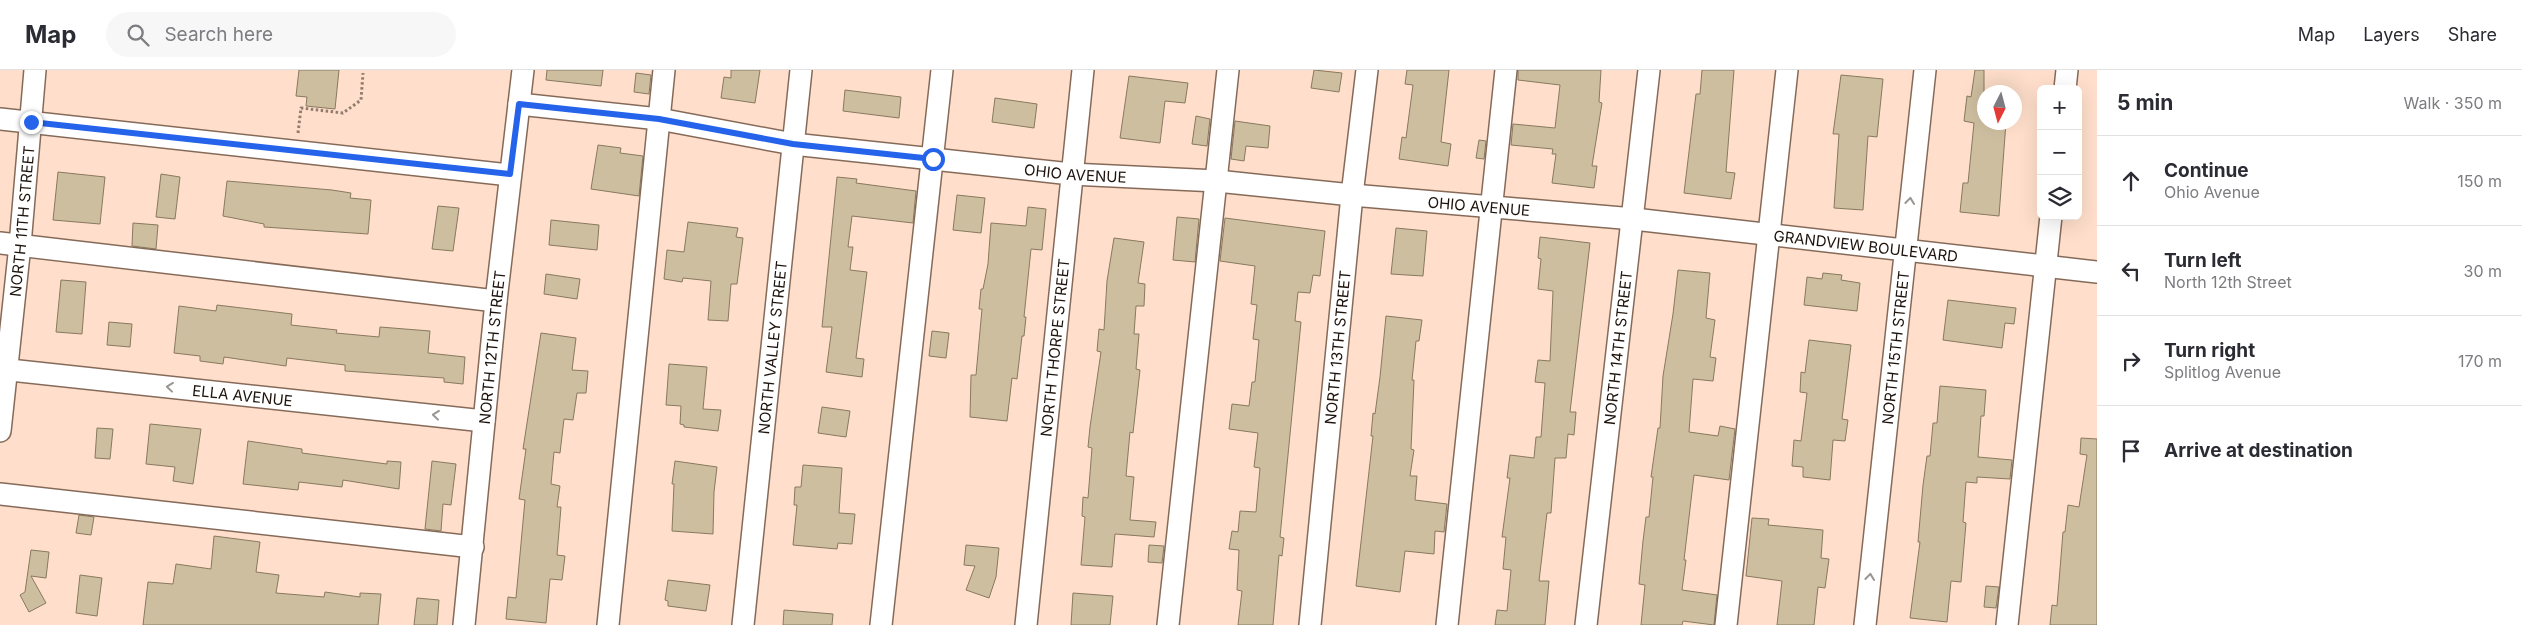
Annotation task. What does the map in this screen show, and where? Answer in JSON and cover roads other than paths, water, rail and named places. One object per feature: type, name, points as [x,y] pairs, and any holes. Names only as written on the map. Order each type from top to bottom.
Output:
[{"type":"street","name":"NORTH 11TH STREET","points":[[0,432],[10,244],[31,122],[36,70]]},
{"type":"street","name":"NORTH 12TH STREET","points":[[464,625],[496,301],[523,70]]},
{"type":"street","points":[[608,625],[664,70]]},
{"type":"street","name":"NORTH VALLEY STREET","points":[[743,625],[801,70]]},
{"type":"street","points":[[881,625],[942,70]]},
{"type":"street","name":"NORTH THORPE STREET","points":[[1026,625],[1083,70]]},
{"type":"street","points":[[1168,625],[1228,70]]},
{"type":"street","name":"NORTH 13TH STREET","points":[[1310,625],[1352,195],[1367,70]]},
{"type":"street","points":[[1447,625],[1506,70]]},
{"type":"street","name":"NORTH 14TH STREET","points":[[1586,625],[1634,219],[1649,70]]},
{"type":"street","points":[[1726,625],[1788,70]]},
{"type":"street","name":"NORTH 15TH STREET","points":[[1865,625],[1925,70]]},
{"type":"street","points":[[2065,85],[2067,70]]},
{"type":"street","name":"OHIO AVENUE","points":[[519,104],[659,119],[793,144],[1071,174],[1217,181],[1490,208],[1634,219]]},
{"type":"street","points":[[0,119],[510,174]]},
{"type":"street","name":"GRANDVIEW BOULEVARD","points":[[1634,219],[2097,272]]},
{"type":"street","points":[[2007,625],[2052,220]]},
{"type":"street","points":[[10,244],[496,301]]},
{"type":"street","name":"ELLA AVENUE","points":[[3,369],[484,420]]},
{"type":"street","points":[[0,494],[473,547]]}]
